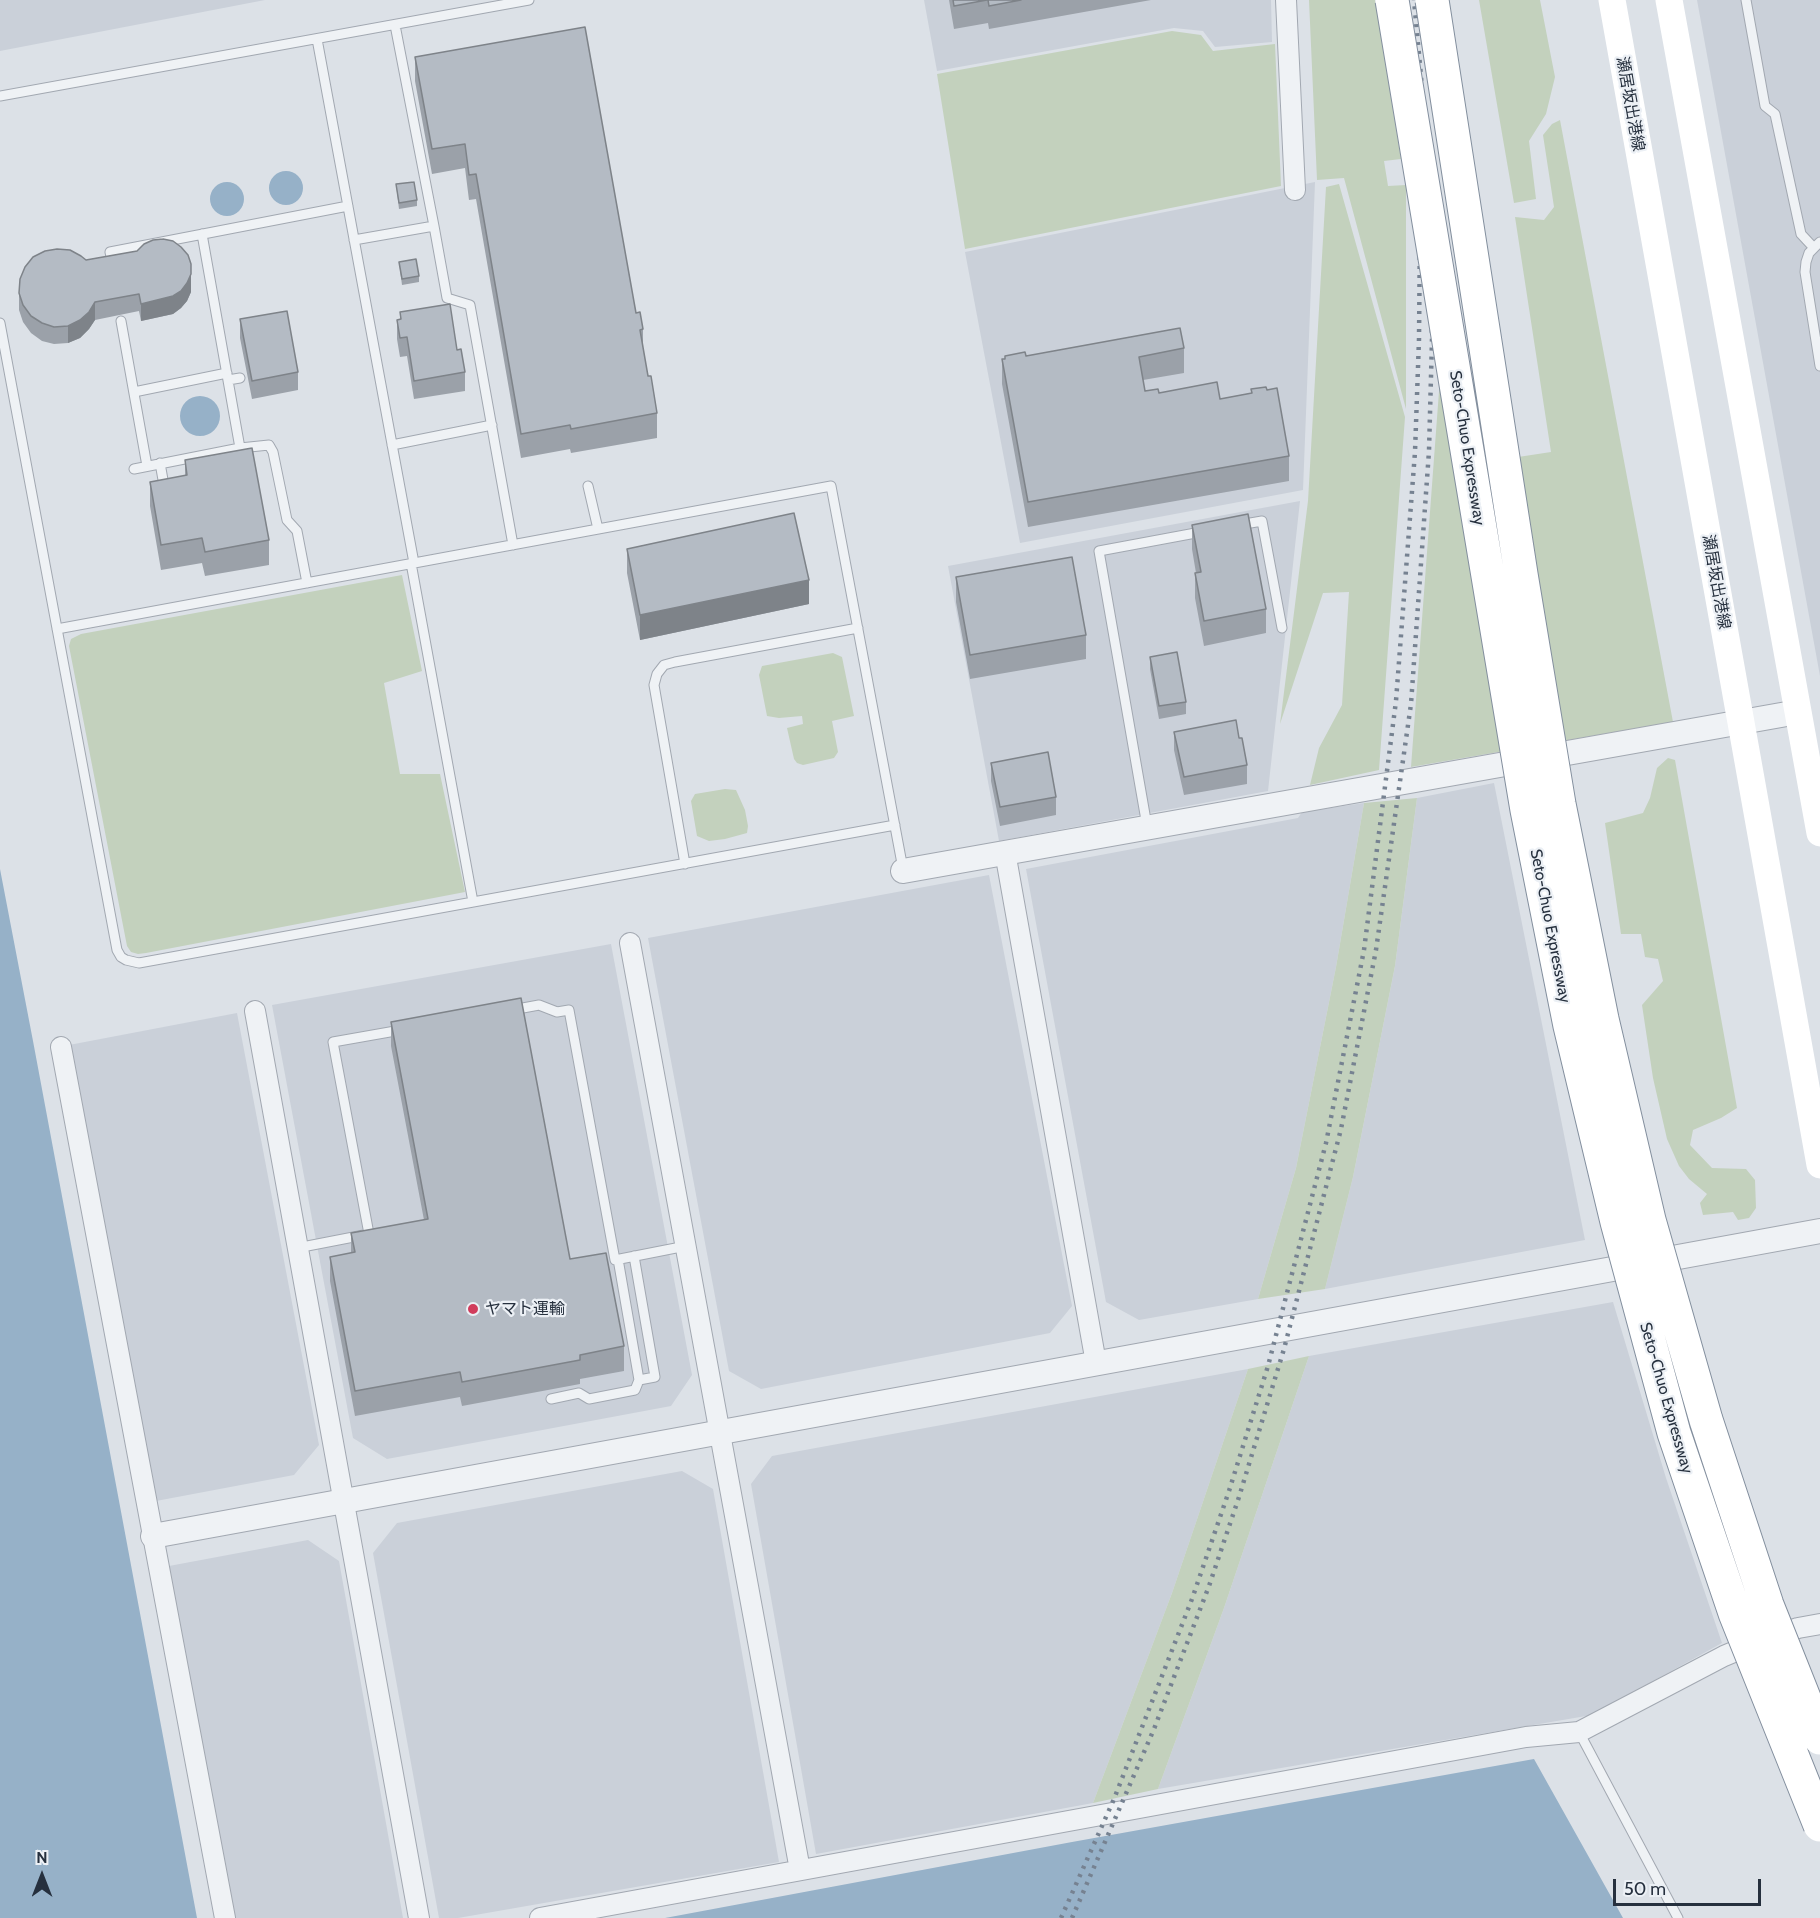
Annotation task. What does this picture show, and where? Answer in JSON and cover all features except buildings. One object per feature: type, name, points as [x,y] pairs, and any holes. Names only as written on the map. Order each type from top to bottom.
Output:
[{"type":"highway","name":"Seto-Chuo Expressway","points":[[1392,0],[1527,810],[1573,1037],[1617,1222],[1674,1433],[1735,1613],[1820,1825]]},
{"type":"highway","name":"Seto-Chuo Expressway","points":[[1432,0],[1559,804],[1602,1019],[1649,1220],[1706,1420],[1767,1605],[1820,1738]]},
{"type":"main road","name":"瀬居坂出港線","points":[[1612,0],[1820,1165]]},
{"type":"main road","points":[[1669,0],[1819,822]]},
{"type":"street","points":[[1286,0],[1295,190]]},
{"type":"street","points":[[903,870],[1798,712]]},
{"type":"street","points":[[1005,852],[1096,1363]]},
{"type":"street","points":[[630,943],[800,1870]]},
{"type":"street","points":[[255,1011],[419,1918]]},
{"type":"street","points":[[61,1047],[225,1918]]},
{"type":"street","points":[[153,1536],[1820,1231]]},
{"type":"street","points":[[540,1918],[1526,1737],[1579,1732],[1724,1656],[1762,1640],[1798,1628],[1820,1624]]},
{"type":"lane","points":[[0,96],[529,0]]},
{"type":"lane","points":[[1746,0],[1765,106],[1775,114],[1801,234],[1817,245],[1809,253],[1805,281],[1820,366]]},
{"type":"lane","points":[[395,25],[447,298],[470,305],[513,545]]},
{"type":"lane","points":[[316,39],[392,445],[473,902]]},
{"type":"lane","points":[[113,266],[110,252],[348,206]]},
{"type":"lane","points":[[354,240],[434,226]]},
{"type":"lane","points":[[202,234],[240,448]]},
{"type":"lane","points":[[121,321],[147,466]]},
{"type":"lane","points":[[0,323],[117,950],[126,960],[140,963],[895,825]]},
{"type":"lane","points":[[134,392],[227,377],[240,378]]},
{"type":"lane","points":[[392,445],[492,425]]},
{"type":"lane","points":[[134,469],[240,448],[269,445],[273,452],[287,520],[297,531],[307,583]]},
{"type":"lane","points":[[160,463],[165,494]]},
{"type":"lane","points":[[588,486],[598,529]]},
{"type":"lane","points":[[57,629],[831,486],[903,870]]},
{"type":"lane","points":[[1227,527],[1262,521],[1282,628]]},
{"type":"lane","points":[[1147,827],[1100,551],[1215,530]]},
{"type":"lane","points":[[685,864],[654,685],[657,674],[664,665],[675,662],[858,628]]},
{"type":"lane","points":[[504,1011],[539,1005],[556,1012],[569,1010],[615,1260],[686,1246]]},
{"type":"lane","points":[[297,1248],[369,1234],[333,1042],[413,1028]]},
{"type":"lane","points":[[634,1256],[655,1377],[639,1380]]},
{"type":"lane","points":[[551,1398],[579,1393],[589,1398],[635,1390],[639,1380],[618,1259]]},
{"type":"lane","points":[[1579,1732],[1678,1918]]},
{"type":"shaded area","points":[[0,0],[265,0],[0,51]]},
{"type":"shaded area","points":[[924,0],[1271,0],[1272,42],[1215,47],[1203,31],[1174,28],[937,71]]},
{"type":"shaded area","points":[[1697,0],[1820,0],[1820,676]]},
{"type":"shaded area","points":[[1315,182],[1303,490],[1020,543],[965,252]]},
{"type":"shaded area","points":[[1300,501],[1268,791],[999,841],[948,566]]},
{"type":"shaded area","points":[[1494,783],[1585,1240],[1325,1289],[1353,1177],[1395,966],[1417,798]]},
{"type":"shaded area","points":[[1364,803],[1336,967],[1296,1168],[1258,1299],[1139,1320],[1106,1302],[1026,869],[1298,818],[1302,812]]},
{"type":"shaded area","points":[[989,875],[1072,1306],[1050,1333],[761,1389],[729,1371],[648,938]]},
{"type":"shaded area","points":[[611,944],[692,1375],[671,1406],[387,1459],[353,1438],[272,1005]]},
{"type":"shaded area","points":[[237,1013],[319,1445],[294,1475],[156,1501],[69,1045]]},
{"type":"shaded area","points":[[1613,1302],[1666,1478],[1722,1643],[1592,1715],[1158,1789],[1224,1608],[1309,1356]]},
{"type":"shaded area","points":[[1248,1369],[1172,1593],[1093,1803],[816,1854],[751,1484],[772,1456]]},
{"type":"shaded area","points":[[682,1471],[713,1489],[779,1862],[458,1918],[439,1918],[373,1553],[397,1523]]},
{"type":"shaded area","points":[[308,1540],[339,1561],[403,1918],[233,1918],[169,1566]]},
{"type":"green space","points":[[1309,0],[1375,0],[1401,159],[1384,161],[1388,186],[1406,185],[1406,409],[1344,178],[1317,180]]},
{"type":"green space","points":[[1479,0],[1540,0],[1555,77],[1546,114],[1529,141],[1536,199],[1514,203]]},
{"type":"green space","points":[[1172,31],[1201,35],[1213,51],[1275,44],[1281,186],[965,249],[937,74]]},
{"type":"green space","points":[[1560,120],[1673,722],[1411,767],[1442,351],[1459,466],[1551,452],[1515,217],[1544,220],[1554,207],[1543,135],[1552,124]]},
{"type":"green space","points":[[1339,184],[1405,417],[1379,770],[1310,785],[1319,748],[1342,705],[1349,592],[1323,593],[1280,724],[1308,501],[1326,187]]},
{"type":"green space","points":[[402,575],[422,671],[384,683],[400,774],[440,774],[465,892],[146,953],[131,952],[127,946],[69,646],[71,639],[81,634]]},
{"type":"green space","points":[[833,653],[842,657],[854,716],[832,721],[838,752],[834,758],[803,765],[794,759],[787,728],[803,724],[802,716],[779,718],[767,716],[759,675],[762,666]]},
{"type":"green space","points":[[1668,758],[1675,760],[1737,1108],[1693,1130],[1690,1145],[1712,1168],[1746,1169],[1755,1180],[1756,1208],[1749,1218],[1738,1220],[1733,1212],[1703,1215],[1700,1203],[1707,1194],[1689,1179],[1679,1166],[1667,1139],[1653,1078],[1642,1005],[1663,981],[1658,959],[1645,957],[1641,934],[1621,934],[1605,823],[1643,813],[1650,798],[1657,768]]},
{"type":"green space","points":[[725,789],[736,790],[745,810],[747,833],[709,841],[697,836],[691,801],[695,794]]},
{"type":"green space","points":[[1417,798],[1395,966],[1353,1177],[1325,1289],[1258,1299],[1296,1168],[1336,967],[1364,803]]},
{"type":"green space","points":[[1309,1356],[1224,1608],[1158,1789],[1093,1803],[1172,1593],[1248,1369]]},
{"type":"water","points":[[286,171],[298,176],[303,188],[298,200],[286,205],[274,200],[269,188],[274,176]]},
{"type":"water","points":[[227,182],[239,187],[244,199],[239,211],[227,216],[215,211],[210,199],[215,187]]},
{"type":"water","points":[[200,396],[214,402],[220,416],[214,430],[200,436],[186,430],[180,416],[186,402]]},
{"type":"water","points":[[0,869],[33,1041],[197,1918],[0,1918]]},
{"type":"water","points":[[1534,1759],[1623,1918],[665,1918],[1072,1842]]},
{"type":"railway","points":[[1061,1918],[1114,1799],[1192,1599],[1229,1491],[1268,1366],[1326,1143],[1364,950],[1396,701],[1415,452],[1420,227],[1402,0]]},
{"type":"railway","points":[[1072,1918],[1154,1729],[1209,1586],[1239,1497],[1284,1349],[1341,1129],[1376,950],[1411,704],[1429,451],[1432,339],[1430,223],[1414,0]]},
{"type":"place","name":"ヤマト運輸","points":[[473,1309]]}]
